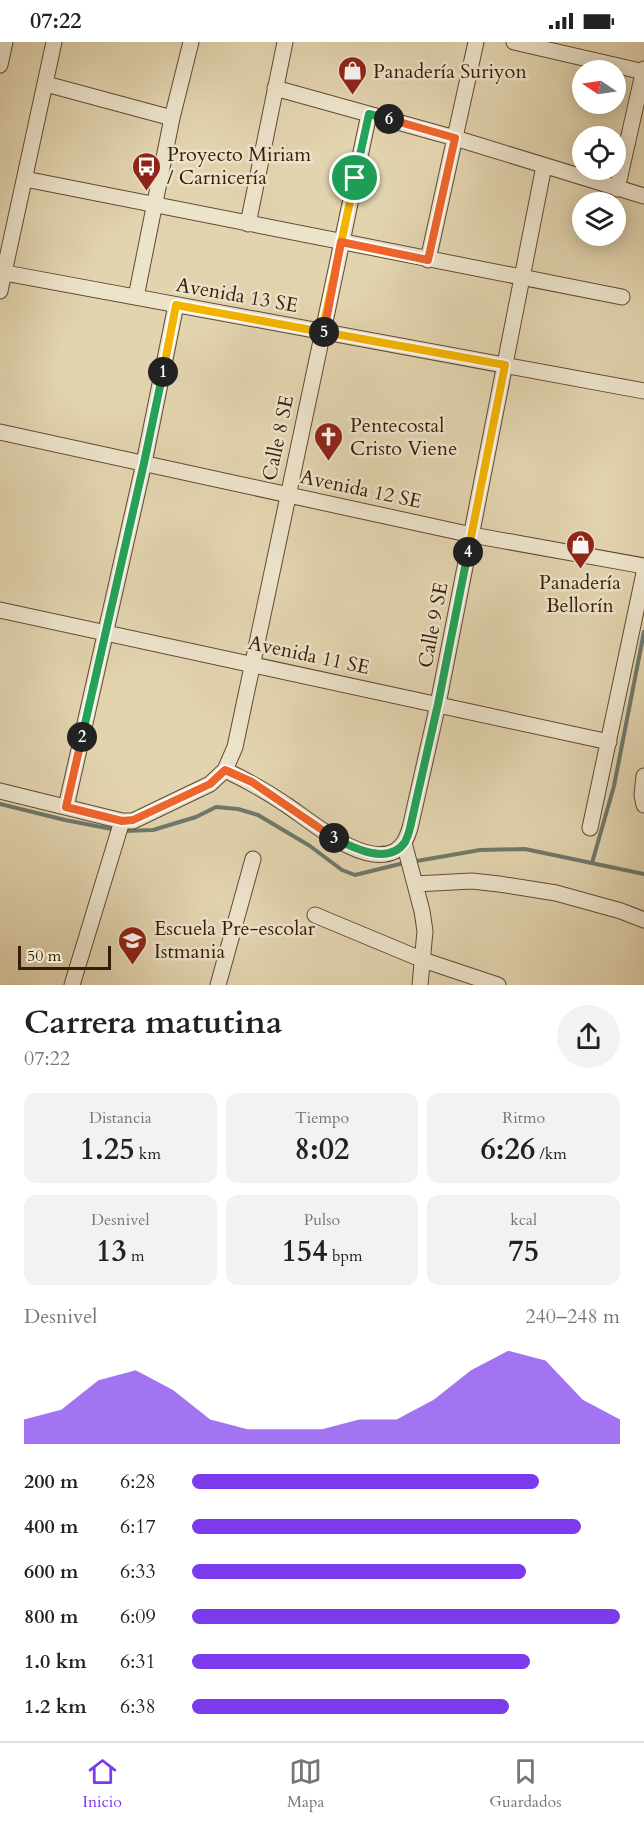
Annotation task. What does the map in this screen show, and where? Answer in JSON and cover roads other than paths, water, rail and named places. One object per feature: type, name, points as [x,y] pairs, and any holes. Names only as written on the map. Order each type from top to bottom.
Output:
[{"type":"street","points":[[0,66],[5,42]]},
{"type":"street","points":[[0,291],[2,272],[25,179],[54,42]]},
{"type":"street","points":[[136,297],[172,118],[191,42]]},
{"type":"street","points":[[248,224],[285,42]]},
{"type":"street","points":[[428,260],[476,42]]},
{"type":"street","points":[[514,42],[644,71],[617,189]]},
{"type":"street","points":[[46,84],[172,118]]},
{"type":"street","points":[[275,88],[455,138],[644,196]]},
{"type":"street","name":"Calle 8 SE","points":[[225,770],[235,747],[369,114]]},
{"type":"street","name":"Calle 9 SE","points":[[405,847],[438,704],[544,166]]},
{"type":"street","points":[[25,179],[622,297]]},
{"type":"street","name":"Avenida 13 SE","points":[[2,272],[644,391]]},
{"type":"street","points":[[66,807],[144,463],[176,305]]},
{"type":"street","name":"Avenida 12 SE","points":[[0,432],[472,535],[644,566]]},
{"type":"street","points":[[590,828],[644,573]]},
{"type":"street","name":"Avenida 11 SE","points":[[0,610],[609,742]]},
{"type":"street","points":[[72,985],[119,830],[133,820],[210,784],[225,770],[252,782],[351,848],[383,853],[405,847],[424,931],[420,985]]},
{"type":"street","points":[[644,776],[642,795],[644,805]]},
{"type":"street","points":[[0,791],[66,807],[119,830]]},
{"type":"street","points":[[218,985],[253,859]]},
{"type":"street","points":[[415,884],[472,881],[499,884],[556,893],[621,911],[644,920]]},
{"type":"street","points":[[315,915],[423,960],[498,985]]},
{"type":"waterway","points":[[592,863],[614,786],[644,632]]},
{"type":"waterway","points":[[0,804],[117,830]]},
{"type":"waterway","points":[[124,831],[153,830],[196,817],[216,807],[238,809],[258,815],[310,846],[342,870],[355,875],[404,863]]},
{"type":"waterway","points":[[411,862],[480,850],[525,849],[644,874]]},
{"type":"place","name":"Panadería Suriyon","points":[[352,96]]},
{"type":"place","name":"Proyecto Miriam / Carnicería","points":[[146,192]]},
{"type":"place","name":"Pentecostal Cristo Viene","points":[[329,462]]},
{"type":"place","name":"Panadería Bellorín","points":[[580,570]]},
{"type":"place","name":"Escuela Pre-escolar Istmania","points":[[133,966]]}]
